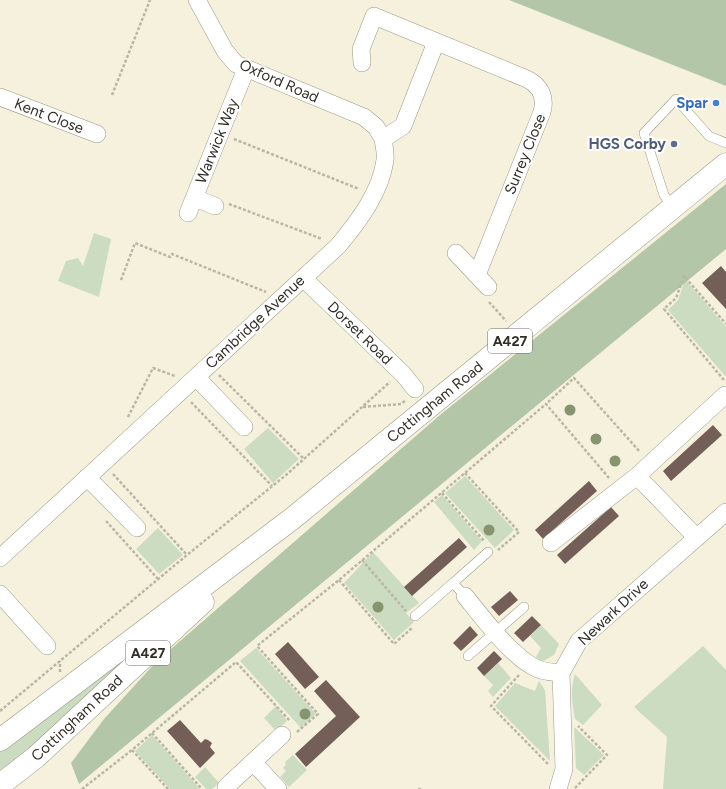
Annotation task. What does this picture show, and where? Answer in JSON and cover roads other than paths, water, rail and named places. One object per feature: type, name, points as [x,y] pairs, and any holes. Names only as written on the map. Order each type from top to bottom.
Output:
[{"type":"highway","name":"Cottingham Road","points":[[0,740],[294,518],[726,164]]},
{"type":"highway","name":"Cottingham Road","points":[[0,785],[36,757],[294,518]]},
{"type":"street","name":"Oxford Road","points":[[197,0],[225,52],[236,64],[364,117],[376,127],[383,139]]},
{"type":"street","name":"Surrey Close","points":[[362,63],[361,49],[374,16],[533,82],[540,90],[544,101],[541,116],[477,275]]},
{"type":"street","points":[[383,139],[403,126],[436,42]]},
{"type":"street","name":"Warwick Way","points":[[188,214],[246,69]]},
{"type":"street","name":"Kent Close","points":[[0,97],[97,134]]},
{"type":"street","name":"Cambridge Avenue","points":[[0,558],[210,366],[302,278],[338,246],[358,222],[381,177],[385,160],[383,139]]},
{"type":"street","points":[[195,198],[216,206]]},
{"type":"street","points":[[456,253],[488,287]]},
{"type":"street","name":"Dorset Road","points":[[302,278],[404,374],[415,389]]},
{"type":"street","points":[[189,384],[244,428]]},
{"type":"street","points":[[551,543],[619,488],[637,476],[722,399]]},
{"type":"street","points":[[637,476],[696,537]]},
{"type":"street","points":[[87,478],[137,528]]},
{"type":"street","name":"Newark Drive","points":[[561,673],[579,641],[726,512]]},
{"type":"street","points":[[0,594],[46,646]]},
{"type":"street","points":[[465,596],[495,632],[522,660],[538,669],[561,673],[564,769],[560,783]]},
{"type":"street","points":[[226,787],[253,762],[288,735]]},
{"type":"street","points":[[253,762],[278,789]]},
{"type":"lane","points":[[672,207],[664,195],[644,133],[676,100],[709,136],[726,143]]},
{"type":"lane","points":[[413,617],[490,550]]},
{"type":"lane","points":[[453,583],[465,596]]},
{"type":"lane","points":[[468,656],[524,607]]},
{"type":"place","name":"Spar","points":[[716,103]]},
{"type":"place","name":"HGS Corby","points":[[674,144]]}]
